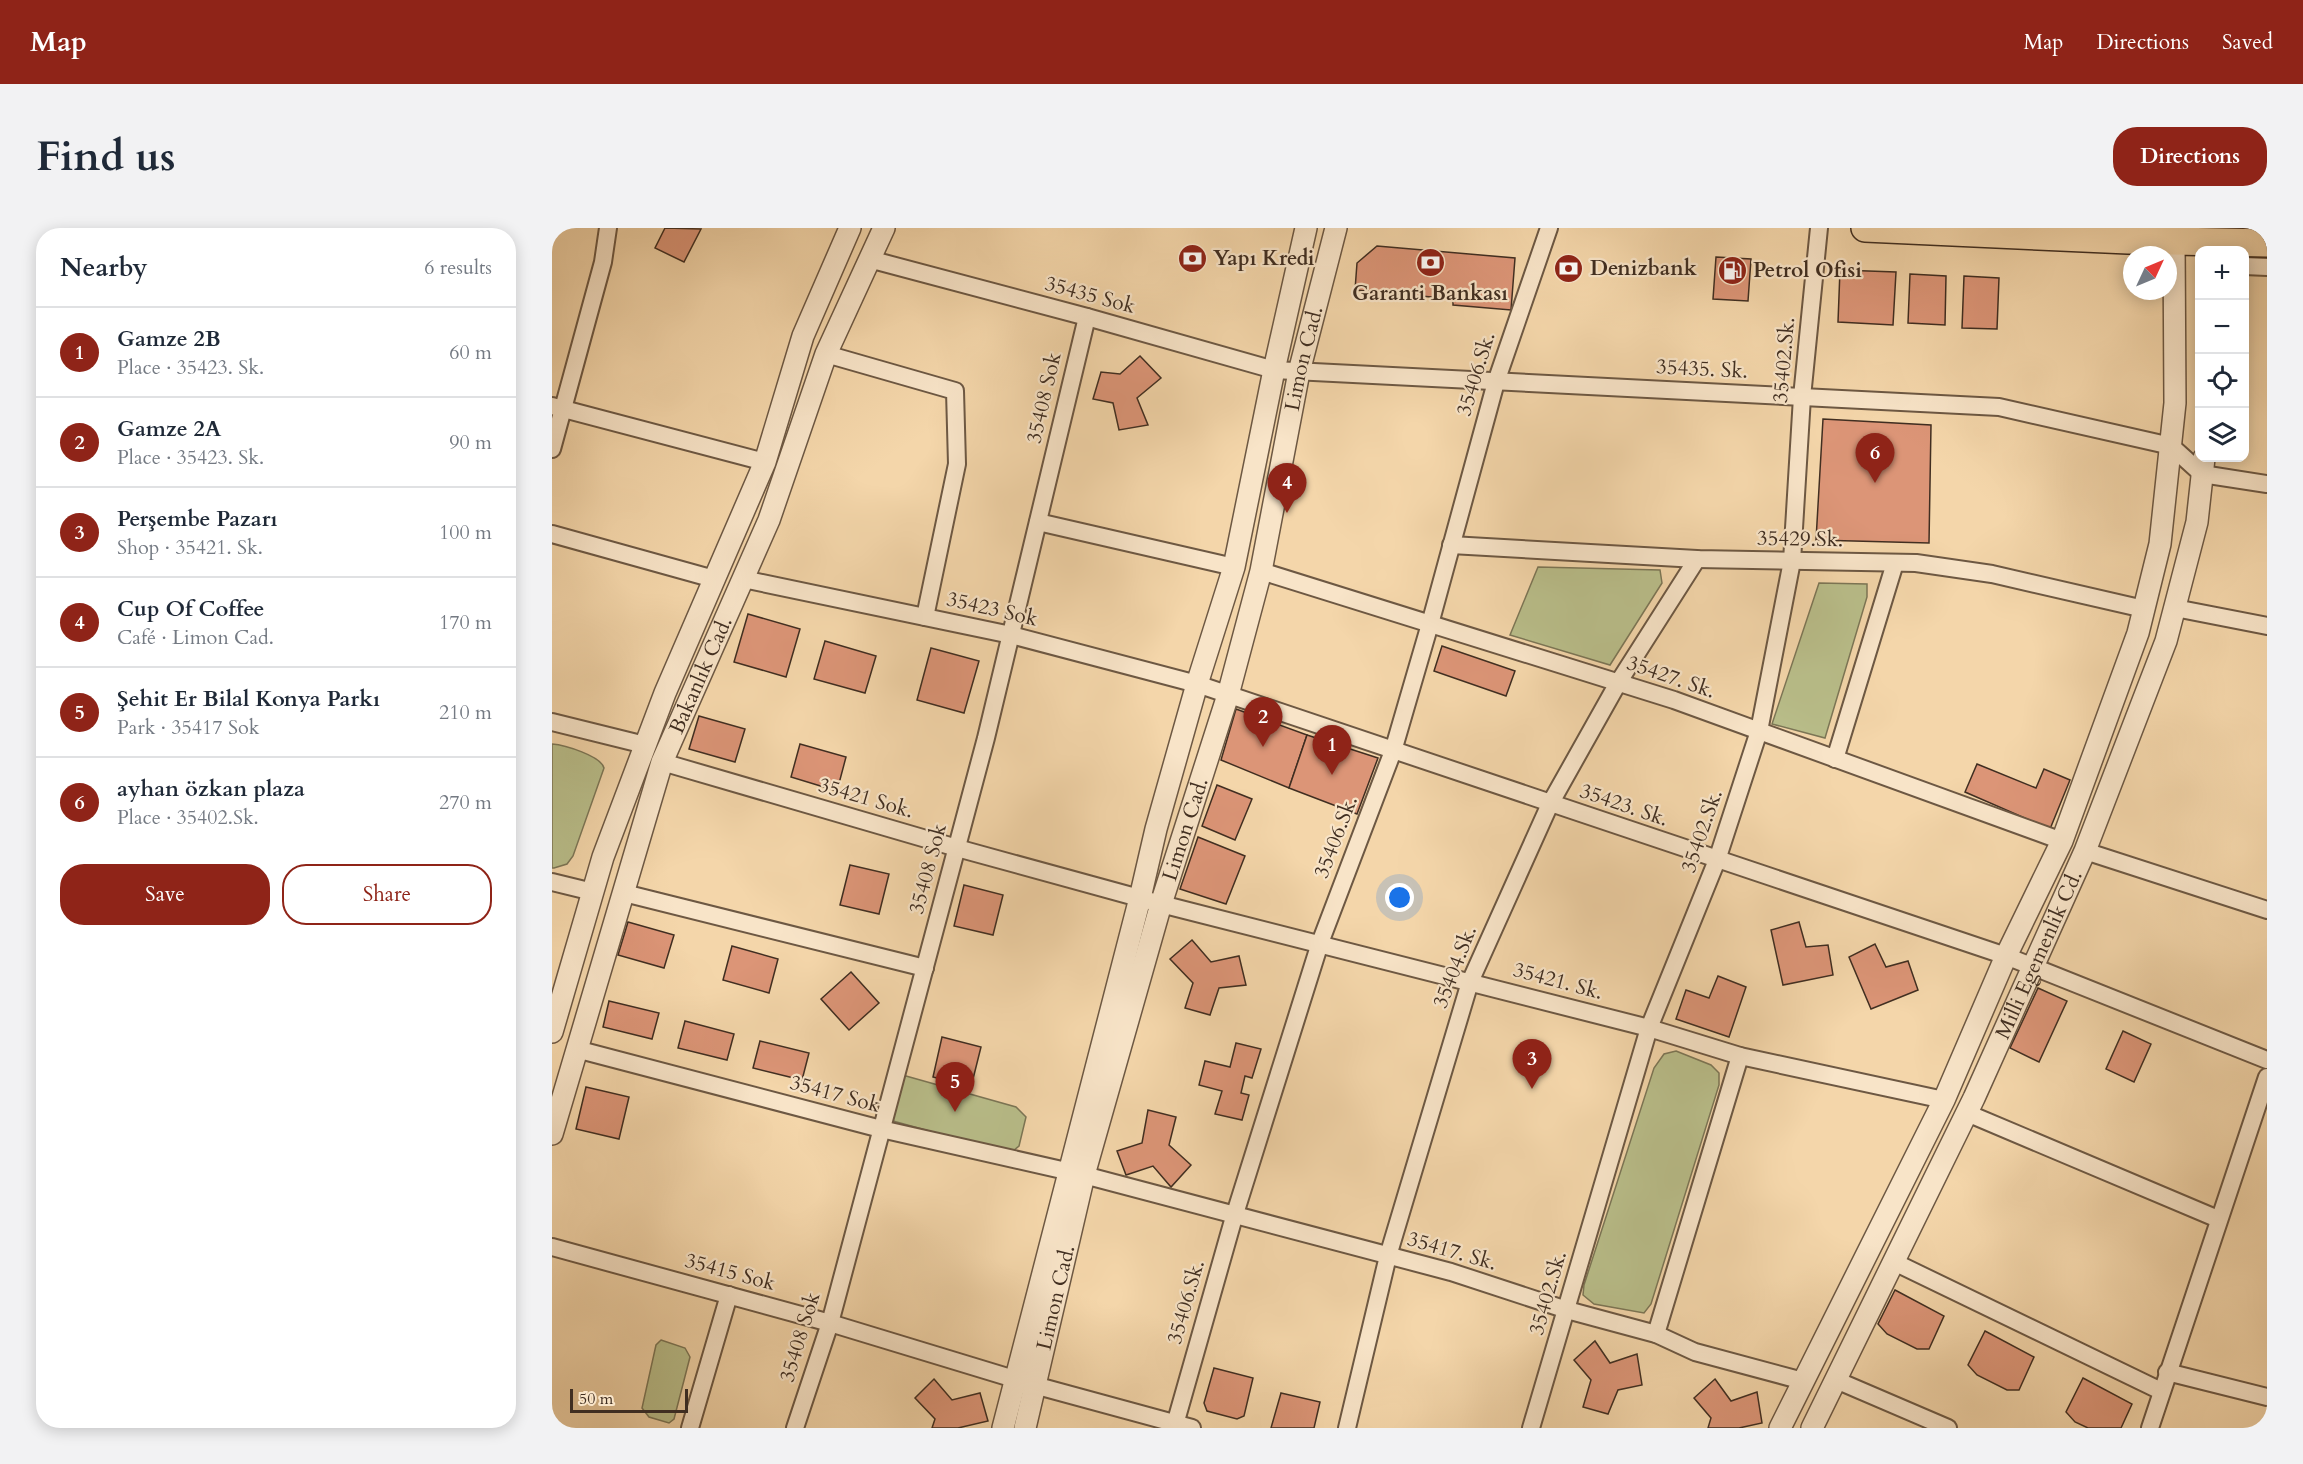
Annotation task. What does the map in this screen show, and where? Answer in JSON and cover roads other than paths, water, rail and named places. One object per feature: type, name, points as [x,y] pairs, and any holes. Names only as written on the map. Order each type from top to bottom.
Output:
[{"type":"highway","points":[[1865,228],[2174,241],[2209,246],[2267,243]]},
{"type":"street","points":[[552,449],[558,407],[603,262],[608,228]]},
{"type":"street","name":"Bakanlık Cad.","points":[[552,1032],[603,857],[664,693],[765,462],[804,336],[850,228]]},
{"type":"street","name":"Bakanlık Cad.","points":[[552,1134],[662,762],[769,520],[826,354],[884,228]]},
{"type":"street","name":"Limon Cad.","points":[[1025,1428],[1076,1174],[1156,828],[1197,684],[1234,567],[1274,370],[1306,228]]},
{"type":"street","name":"Limon Cad.","points":[[1002,1428],[1014,1378],[1076,1174],[1228,695],[1261,571],[1299,372],[1336,228]]},
{"type":"street","name":"35406.Sk.","points":[[1174,1426],[1234,1216],[1320,943],[1393,751],[1496,382],[1549,228]]},
{"type":"street","name":"35402.Sk.","points":[[1532,1428],[1649,1028],[1717,860],[1759,731],[1792,561],[1803,397],[1819,228]]},
{"type":"street","points":[[1780,1428],[1944,1100],[2006,956],[2062,841],[2138,633],[2160,544],[2175,403],[2174,241]]},
{"type":"street","name":"35435 Sok","points":[[869,259],[1087,316],[1274,370],[1299,372]]},
{"type":"street","points":[[2249,266],[2267,267]]},
{"type":"street","name":"35408 Sok","points":[[795,1428],[830,1323],[957,848],[1011,635],[1087,316]]},
{"type":"street","points":[[826,354],[955,391],[957,464],[925,617]]},
{"type":"street","name":"35435. Sk.","points":[[1299,372],[1999,407],[2171,446]]},
{"type":"street","points":[[558,407],[765,462]]},
{"type":"street","points":[[2171,446],[2203,466],[2267,484]]},
{"type":"street","name":"Milli Egemenlik Cd.","points":[[1819,1426],[1836,1380],[1967,1113],[2085,851],[2166,641],[2197,522],[2203,466]]},
{"type":"street","points":[[1038,522],[1234,567]]},
{"type":"street","points":[[552,534],[714,579]]},
{"type":"street","name":"35429.Sk.","points":[[1451,545],[1696,560],[1917,563],[1992,574],[2144,609]]},
{"type":"street","name":"35404.Sk.","points":[[1347,1428],[1388,1256],[1470,982],[1550,804],[1618,682],[1696,560]]},
{"type":"street","points":[[1835,759],[1895,563]]},
{"type":"street","name":"35427. Sk.","points":[[1261,571],[1618,682],[2062,841]]},
{"type":"street","name":"35423 Sok","points":[[743,579],[1011,635],[1197,684],[1228,695]]},
{"type":"street","points":[[2175,608],[2267,626]]},
{"type":"street","name":"35423. Sk.","points":[[1228,695],[2006,956],[2267,1060]]},
{"type":"street","points":[[552,722],[645,745]]},
{"type":"street","name":"35421 Sok.","points":[[662,762],[957,848],[1161,904]]},
{"type":"street","points":[[2085,851],[2267,909]]},
{"type":"street","points":[[552,882],[593,892]]},
{"type":"street","points":[[624,892],[925,968]]},
{"type":"street","name":"35421. Sk.","points":[[1161,904],[1649,1028],[1740,1056],[1944,1100]]},
{"type":"street","name":"35417 Sok","points":[[576,1049],[881,1129],[1076,1174]]},
{"type":"street","points":[[1656,1334],[1740,1056]]},
{"type":"street","points":[[2150,1428],[2267,1077]]},
{"type":"street","points":[[1967,1113],[2218,1219]]},
{"type":"street","name":"35417. Sk.","points":[[1076,1174],[1451,1272],[1567,1310],[1656,1334],[1695,1352],[1803,1381]]},
{"type":"street","name":"35415 Sok","points":[[552,1247],[830,1323],[1174,1426],[1192,1428]]},
{"type":"street","points":[[1894,1262],[2161,1391]]},
{"type":"street","points":[[690,1428],[729,1295]]},
{"type":"street","points":[[2168,1372],[2267,1397]]},
{"type":"street","points":[[1836,1380],[1948,1428]]},
{"type":"place","name":"Yapı Kredi","points":[[1192,258]]},
{"type":"place","name":"Garanti Bankası","points":[[1430,262]]},
{"type":"place","name":"Denizbank","points":[[1569,268]]},
{"type":"place","name":"Petrol Ofisi","points":[[1732,270]]},
{"type":"place","name":"ayhan özkan plaza","points":[[1875,483]]},
{"type":"place","name":"Cup Of Coffee","points":[[1287,513]]},
{"type":"place","name":"Gamze 2A","points":[[1263,747]]},
{"type":"place","name":"Gamze 2B","points":[[1332,775]]},
{"type":"place","name":"Perşembe Pazarı","points":[[1532,1089]]},
{"type":"place","name":"Şehit Er Bilal Konya Parkı","points":[[955,1112]]}]
